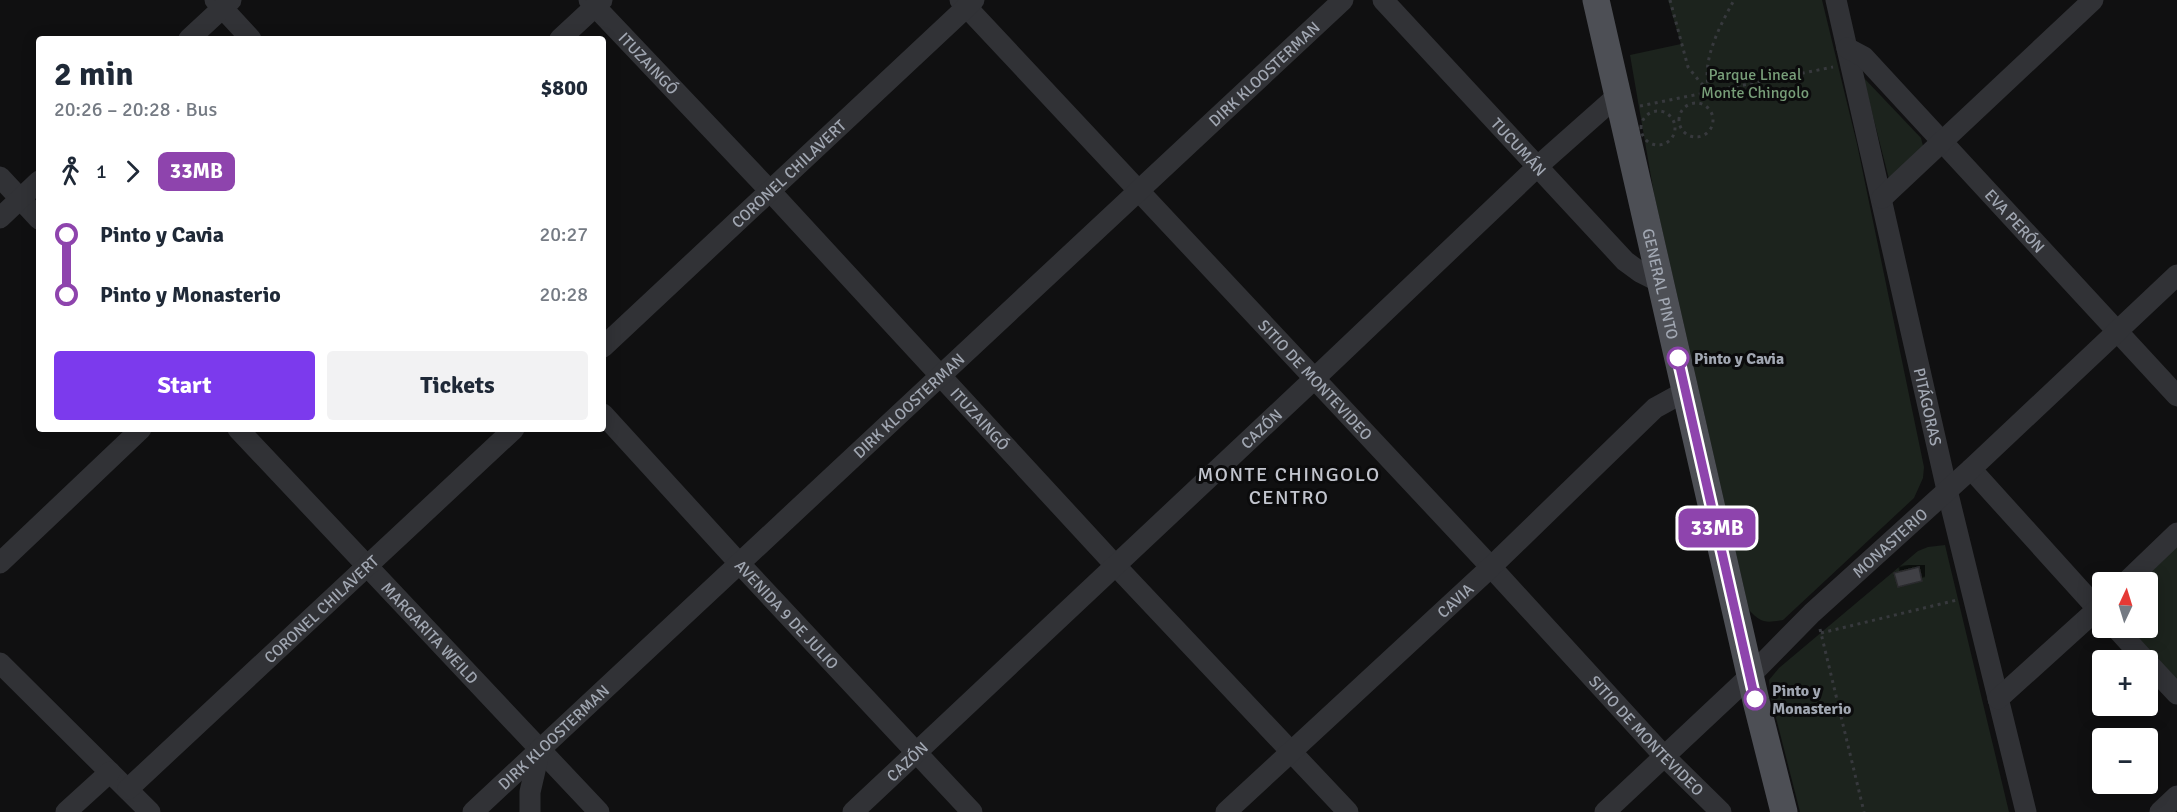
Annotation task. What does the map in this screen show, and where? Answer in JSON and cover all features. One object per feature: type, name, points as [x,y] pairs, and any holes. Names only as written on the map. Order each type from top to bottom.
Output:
[{"type":"main road","name":"GENERAL PINTO","points":[[1596,0],[1784,812]]},
{"type":"street","name":"DIRK KLOOSTERMAN","points":[[473,812],[1343,0]]},
{"type":"street","name":"TUCUMÁN","points":[[1383,0],[1625,261],[1662,283]]},
{"type":"street","name":"PITÁGORAS","points":[[1836,0],[1947,490],[2026,812]]},
{"type":"street","points":[[1882,198],[2093,0]]},
{"type":"street","points":[[564,36],[595,2]]},
{"type":"street","name":"ITUZAINGÓ","points":[[595,2],[1114,565],[1348,812]]},
{"type":"street","name":"SITIO DE MONTEVIDEO","points":[[967,2],[1138,191],[1491,567],[1664,756],[1721,812]]},
{"type":"street","name":"CORONEL CHILAVERT","points":[[606,344],[771,192],[967,2]]},
{"type":"street","points":[[192,36],[223,3],[249,36]]},
{"type":"street","name":"EVA PERÓN","points":[[1849,56],[1864,57],[2177,396]]},
{"type":"street","name":"CAZÓN","points":[[853,812],[1538,166],[1619,103]]},
{"type":"street","points":[[0,177],[36,216]]},
{"type":"street","points":[[0,218],[36,184]]},
{"type":"street","name":"MONASTERIO","points":[[1605,812],[1751,675],[1812,613],[1971,469],[2177,275]]},
{"type":"street","name":"CAVIA","points":[[1226,812],[1491,567],[1655,408],[1686,391]]},
{"type":"street","name":"AVENIDA 9 DE JULIO","points":[[606,417],[972,812]]},
{"type":"street","points":[[0,563],[138,432]]},
{"type":"street","name":"MARGARITA WEILD","points":[[241,432],[599,812]]},
{"type":"street","name":"CORONEL CHILAVERT","points":[[128,789],[511,432]]},
{"type":"street","points":[[1971,469],[2092,599]]},
{"type":"street","points":[[2136,572],[2177,533]]},
{"type":"street","points":[[1998,699],[2092,617]]},
{"type":"street","points":[[2125,638],[2136,650]]},
{"type":"street","points":[[0,663],[150,812]]},
{"type":"street","points":[[2158,674],[2177,694]]},
{"type":"street","points":[[530,812],[530,792],[540,749]]},
{"type":"street","points":[[66,812],[110,772]]},
{"type":"street","points":[[2160,812],[2177,796]]},
{"type":"path","points":[[1670,0],[1688,67],[1710,92]]},
{"type":"path","points":[[1710,92],[1707,80],[1712,51],[1717,32],[1734,0]]},
{"type":"path","points":[[1619,103],[1710,92],[1849,56]]},
{"type":"path","points":[[1689,96],[1690,104]]},
{"type":"path","points":[[1677,123],[1672,139],[1663,145],[1652,144],[1643,137],[1641,131],[1643,119],[1658,111],[1669,114],[1677,123],[1684,133],[1690,136],[1701,137],[1710,131],[1714,121],[1711,110],[1702,103],[1690,104],[1681,111],[1677,123]]},
{"type":"path","points":[[1821,633],[1962,599]]},
{"type":"path","points":[[1820,627],[1864,812]]},
{"type":"green space","name":"Parque Lineal Monte Chingolo","points":[[1668,0],[1822,0],[1857,144],[1924,467],[1923,478],[1914,498],[1783,620],[1772,622],[1764,621],[1749,610],[1654,194],[1630,55],[1681,44]]},
{"type":"green space","points":[[1863,77],[1921,138],[1923,146],[1889,179]]},
{"type":"green space","points":[[2177,533],[2177,694],[2158,673],[2158,650],[2136,650],[2125,638],[2158,638],[2158,572],[2136,572]]},
{"type":"green space","points":[[1945,545],[2009,812],[1800,812],[1771,698],[1769,680],[1779,668],[1918,551]]},
{"type":"building","points":[[1919,567],[1922,581],[1898,587],[1894,573]]},
{"type":"bus line","name":"33MB","points":[[1678,358],[1755,699]]},
{"type":"place","name":"Pinto y Cavia","points":[[1678,358]]},
{"type":"place","name":"Pinto y Monasterio","points":[[1755,699]]},
{"type":"district","name":"MONTE CHINGOLO CENTRO","points":[[1289,486]]}]
